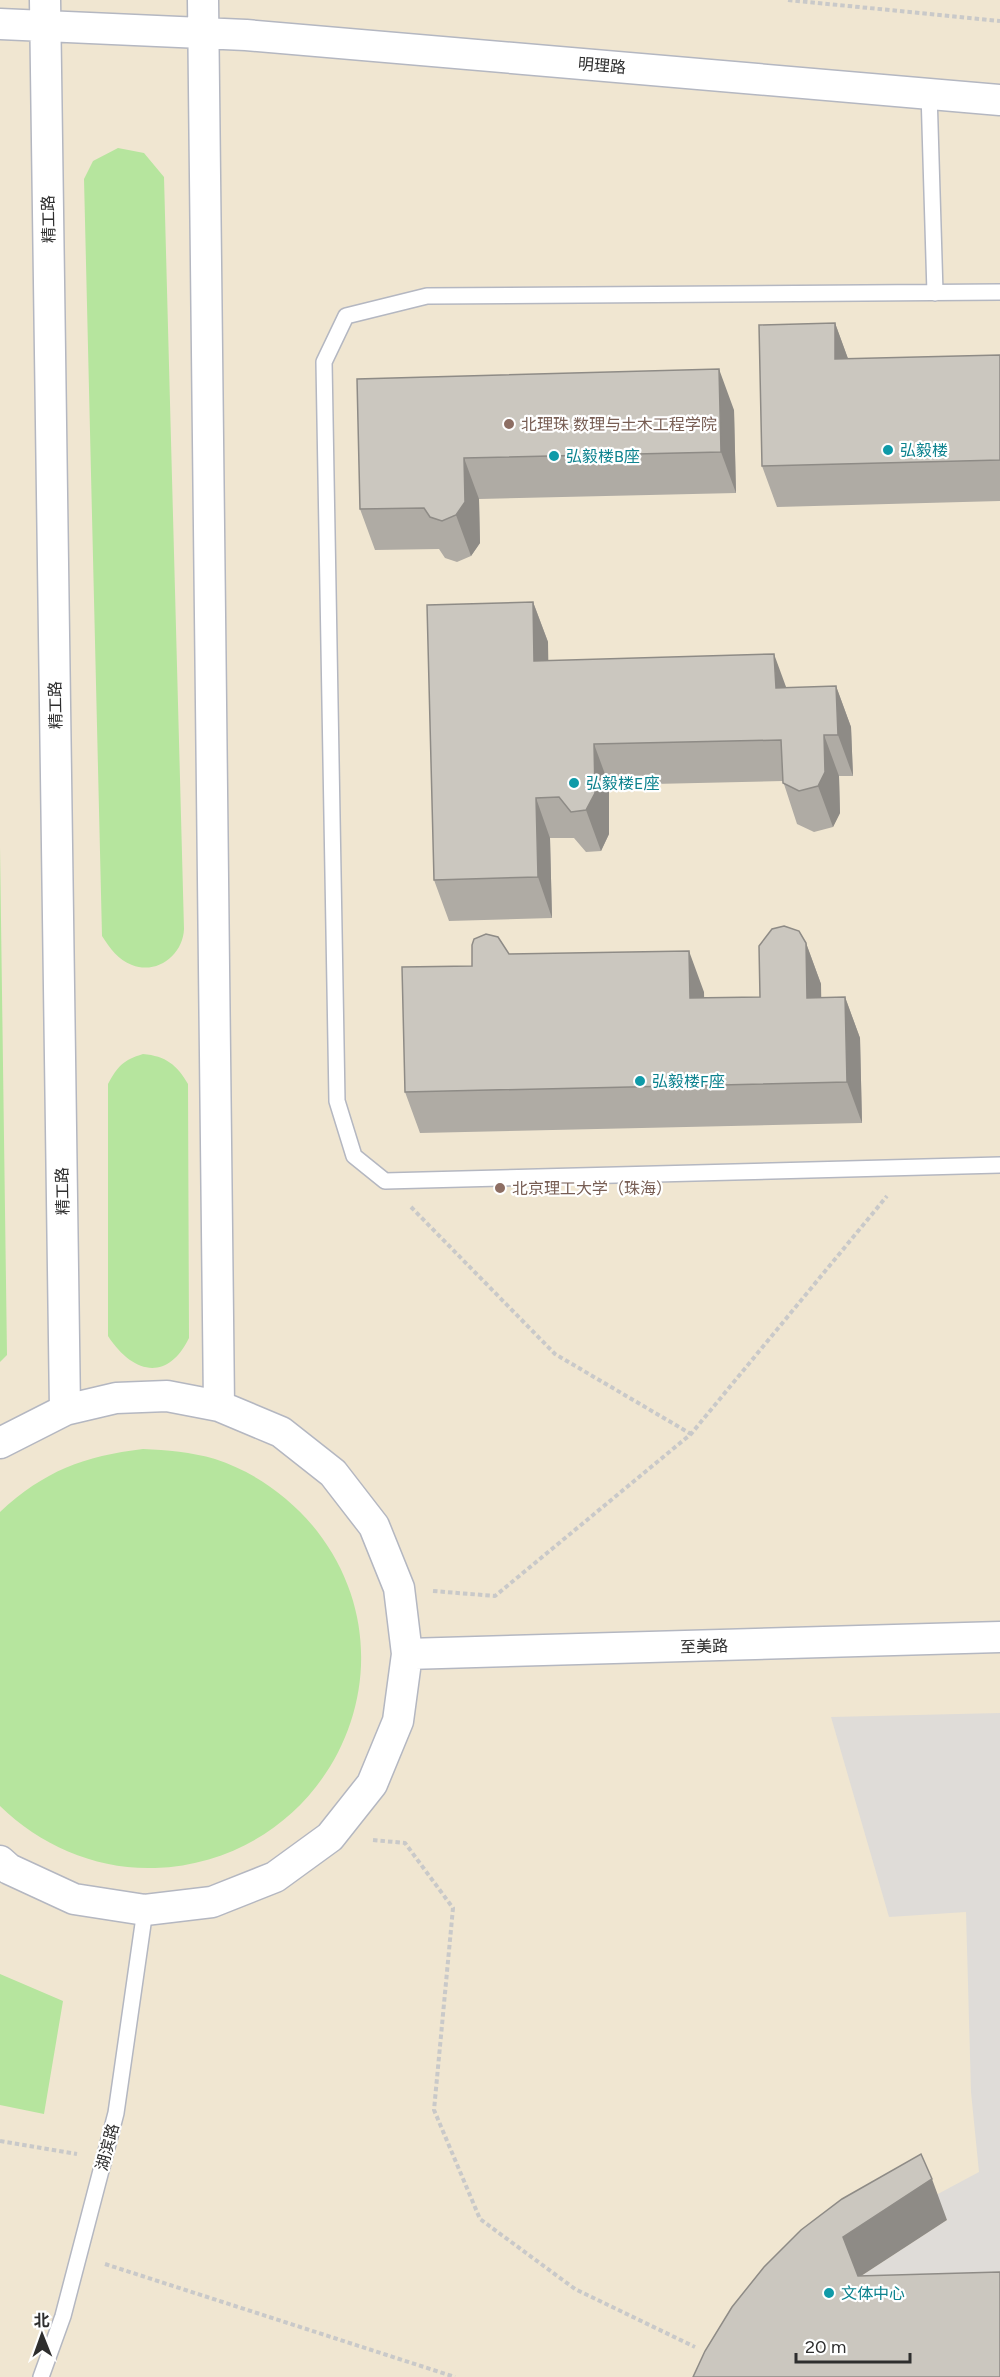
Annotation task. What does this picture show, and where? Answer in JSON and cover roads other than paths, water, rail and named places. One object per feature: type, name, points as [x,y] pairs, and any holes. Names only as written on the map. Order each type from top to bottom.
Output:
[{"type":"street","points":[[203,0],[219,1406]]},
{"type":"street","name":"明理路","points":[[0,24],[45,12],[204,32],[929,92],[1000,100]]},
{"type":"street","name":"精工路","points":[[45,12],[65,1410]]},
{"type":"street","points":[[0,1443],[65,1410],[116,1398],[167,1396],[219,1406],[281,1432],[333,1473],[374,1526],[399,1588],[407,1654],[398,1721],[372,1784],[330,1837],[275,1877],[212,1902],[145,1910],[74,1899],[9,1869],[0,1861]]},
{"type":"street","name":"至美路","points":[[407,1654],[1000,1637]]},
{"type":"lane","points":[[929,92],[935,292]]},
{"type":"lane","points":[[1000,292],[427,296],[346,316],[324,362],[337,1101],[354,1156],[385,1181],[1000,1165]]},
{"type":"lane","name":"湖滨路","points":[[41,2377],[63,2316],[116,2114],[145,1910]]},
{"type":"place","name":"北理珠 数理与土木工程学院","points":[[509,424]]},
{"type":"place","name":"弘毅楼","points":[[888,450]]},
{"type":"place","name":"弘毅楼B座","points":[[554,456]]},
{"type":"place","name":"弘毅楼E座","points":[[574,783]]},
{"type":"place","name":"弘毅楼F座","points":[[640,1081]]},
{"type":"place","name":"北京理工大学（珠海）","points":[[500,1188]]},
{"type":"place","name":"文体中心","points":[[829,2293]]}]
